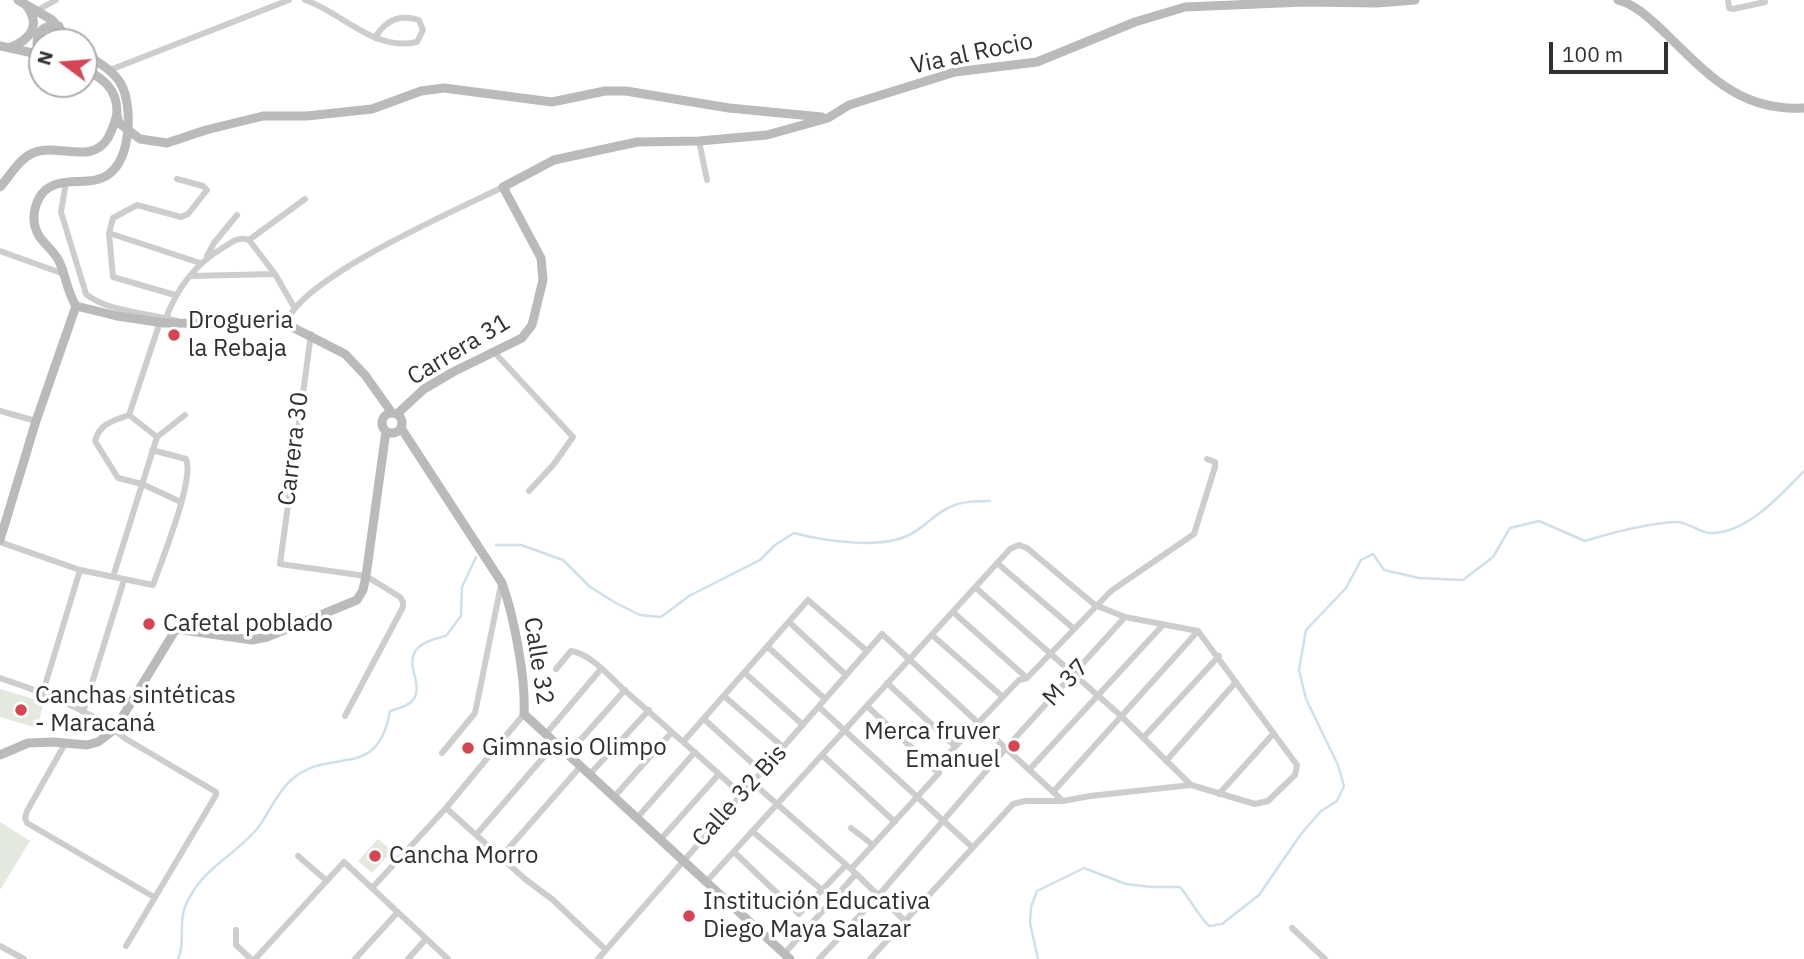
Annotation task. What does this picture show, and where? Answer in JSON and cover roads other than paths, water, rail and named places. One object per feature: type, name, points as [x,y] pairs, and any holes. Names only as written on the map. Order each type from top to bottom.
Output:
[{"type":"main road","name":"Via al Rocio","points":[[503,187],[554,160],[637,142],[699,141],[767,135],[828,118],[849,105],[956,72],[1037,62],[1135,22],[1185,7],[1415,0]]},
{"type":"main road","points":[[1620,0],[1643,12],[1730,91],[1764,106],[1804,108]]},
{"type":"main road","points":[[21,2],[60,26]]},
{"type":"main road","points":[[5,47],[23,43],[34,24],[32,13],[21,2]]},
{"type":"main road","points":[[44,28],[60,26]]},
{"type":"main road","points":[[5,47],[28,51]]},
{"type":"main road","points":[[0,755],[28,743],[66,742],[88,745],[98,742],[115,729],[176,629],[253,640],[267,637],[357,600],[363,590],[366,576],[383,451],[394,431],[393,415],[374,387],[345,354],[311,334],[286,324],[189,324],[76,306],[69,296],[55,253],[40,237],[34,225],[35,210],[47,187],[66,182],[101,179],[118,165],[129,131],[124,90],[110,70],[98,62]]},
{"type":"main road","points":[[98,78],[109,85],[116,96],[119,123],[140,139],[167,143],[263,116],[307,116],[372,109],[421,91],[444,88],[552,102],[605,91],[626,91],[729,108],[828,118]]},
{"type":"main road","points":[[0,187],[24,158],[35,151],[54,149],[85,153],[95,150],[105,143],[117,115]]},
{"type":"main road","name":"Carrera 31","points":[[393,415],[424,389],[522,338],[532,325],[542,280],[541,258],[503,187]]},
{"type":"main road","points":[[0,541],[36,421],[76,306]]},
{"type":"main road","points":[[393,415],[382,425],[394,431]]},
{"type":"main road","name":"Calle 32","points":[[394,431],[415,448],[502,583],[510,603],[524,702],[523,714],[787,956]]},
{"type":"street","points":[[38,10],[56,0]]},
{"type":"street","points":[[110,70],[289,0]]},
{"type":"street","points":[[305,0],[375,38],[391,44],[417,43],[423,30],[419,20],[408,16],[390,21],[380,29],[375,38]]},
{"type":"street","points":[[1728,0],[1728,8],[1732,9],[1765,2]]},
{"type":"street","points":[[699,141],[707,180]]},
{"type":"street","points":[[176,295],[113,276],[109,233],[113,218],[137,205],[181,217],[188,214],[207,190],[203,186],[177,179]]},
{"type":"street","points":[[66,182],[61,212],[86,294],[94,301],[163,321]]},
{"type":"street","points":[[286,324],[294,307],[359,259],[503,187]]},
{"type":"street","points":[[249,240],[305,198]]},
{"type":"street","points":[[181,502],[142,484],[118,478],[95,442],[98,431],[106,424],[129,415],[163,321],[176,295],[237,215]]},
{"type":"street","points":[[109,233],[203,261],[243,237],[249,240],[275,274],[294,307]]},
{"type":"street","points":[[0,251],[64,274]]},
{"type":"street","points":[[190,276],[275,274]]},
{"type":"street","name":"Carrera 30","points":[[311,334],[280,564],[366,576]]},
{"type":"street","points":[[495,353],[573,437],[554,464],[529,491]]},
{"type":"street","points":[[0,411],[36,421]]},
{"type":"street","points":[[129,415],[157,437]]},
{"type":"street","points":[[113,577],[157,437],[185,415]]},
{"type":"street","points":[[0,541],[80,570],[153,585],[181,502],[189,467],[186,459],[152,450]]},
{"type":"street","points":[[934,769],[1019,680],[1027,678],[1095,605],[1138,570],[1194,534],[1215,462],[1207,459]]},
{"type":"street","points":[[1199,486],[1208,488]]},
{"type":"street","points":[[706,882],[1010,549],[1019,545],[1027,548],[1095,605],[1125,617],[1198,631],[1297,765],[1295,775],[1268,801],[1255,804],[1191,785],[1063,801],[1025,801],[1013,804],[870,959]]},
{"type":"street","points":[[997,563],[1073,628]]},
{"type":"street","points":[[43,692],[80,570]]},
{"type":"street","points":[[345,716],[403,607],[400,597],[366,576]]},
{"type":"street","points":[[83,712],[124,580]]},
{"type":"street","points":[[442,753],[475,713],[502,583]]},
{"type":"street","points":[[976,588],[1120,715],[1191,785]]},
{"type":"street","points":[[683,742],[808,600],[867,651]]},
{"type":"street","points":[[953,612],[1027,678]]},
{"type":"street","name":"M 37","points":[[819,959],[1125,617]]},
{"type":"street","points":[[790,623],[846,675]]},
{"type":"street","points":[[1029,770],[1162,626]]},
{"type":"street","points":[[1053,792],[1198,631]]},
{"type":"street","name":"Calle 32 Bis","points":[[598,959],[882,634],[910,659]]},
{"type":"street","points":[[932,635],[1003,697]]},
{"type":"street","points":[[768,648],[825,699]]},
{"type":"street","points":[[556,670],[571,652],[579,652],[649,710],[742,795]]},
{"type":"street","points":[[1143,738],[1219,656]]},
{"type":"street","points":[[910,659],[1063,801]]},
{"type":"street","points":[[545,735],[601,668]]},
{"type":"street","points":[[745,673],[803,725]]},
{"type":"street","points":[[0,678],[43,692],[83,712],[216,792],[127,946]]},
{"type":"street","points":[[1166,761],[1236,682]]},
{"type":"street","points":[[887,683],[955,746]]},
{"type":"street","points":[[567,755],[625,690]]},
{"type":"street","points":[[724,696],[783,747]]},
{"type":"street","points":[[787,956],[851,870],[939,773],[867,706]]},
{"type":"street","points":[[819,707],[972,847]]},
{"type":"street","points":[[589,775],[649,710]]},
{"type":"street","points":[[372,888],[446,808],[523,714]]},
{"type":"street","points":[[704,719],[762,772]]},
{"type":"street","points":[[614,797],[672,732]]},
{"type":"street","points":[[1219,794],[1273,734]]},
{"type":"street","points":[[66,742],[27,811],[27,823],[154,897]]},
{"type":"street","points":[[476,835],[555,744]]},
{"type":"street","points":[[637,818],[695,752]]},
{"type":"street","points":[[822,755],[895,822]]},
{"type":"street","points":[[501,858],[580,767]]},
{"type":"street","points":[[660,839],[719,774]]},
{"type":"street","points":[[752,783],[906,922]]},
{"type":"street","points":[[446,808],[553,900],[606,950]]},
{"type":"street","points":[[851,828],[873,845]]},
{"type":"street","points":[[752,831],[823,891]]},
{"type":"street","points":[[734,852],[799,914],[851,870]]},
{"type":"street","points":[[298,856],[327,881]]},
{"type":"street","points":[[236,930],[236,946],[257,958],[344,862],[447,959]]},
{"type":"street","points":[[355,959],[397,913]]},
{"type":"street","points":[[1292,928],[1325,959]]},
{"type":"street","points":[[408,959],[426,939]]},
{"type":"street","points":[[0,946],[24,959]]},
{"type":"waterway","points":[[1038,959],[1030,923],[1031,907],[1037,891],[1084,868],[1126,884],[1180,887],[1209,926],[1222,924],[1259,895],[1301,834],[1321,811],[1337,801],[1344,786],[1338,765],[1306,699],[1299,670],[1306,630],[1346,588],[1361,560],[1373,554],[1384,570],[1419,578],[1463,580],[1493,557],[1510,528],[1539,521],[1585,541],[1630,529],[1675,522],[1711,533],[1724,532],[1762,511],[1804,471]]},
{"type":"waterway","points":[[496,545],[521,545],[563,560],[590,587],[616,603],[640,615],[661,617],[689,596],[760,560],[775,545],[794,533],[851,542],[895,540],[913,533],[953,506],[990,501]]},
{"type":"waterway","points":[[178,959],[183,913],[192,894],[208,873],[257,829],[285,786],[305,770],[350,760],[375,748],[384,733],[390,711],[411,702],[416,694],[413,657],[417,649],[427,642],[446,636],[461,616],[462,587],[476,557]]},
{"type":"place","name":"Drogueria la Rebaja","points":[[174,335]]},
{"type":"place","name":"Cafetal poblado","points":[[149,624]]},
{"type":"place","name":"Canchas sintéticas - Maracaná","points":[[21,710]]},
{"type":"place","name":"Merca fruver Emanuel","points":[[1014,746]]},
{"type":"place","name":"Gimnasio Olimpo","points":[[468,748]]},
{"type":"place","name":"Cancha Morro","points":[[375,856]]},
{"type":"place","name":"Institución Educativa Diego Maya Salazar","points":[[689,916]]}]
